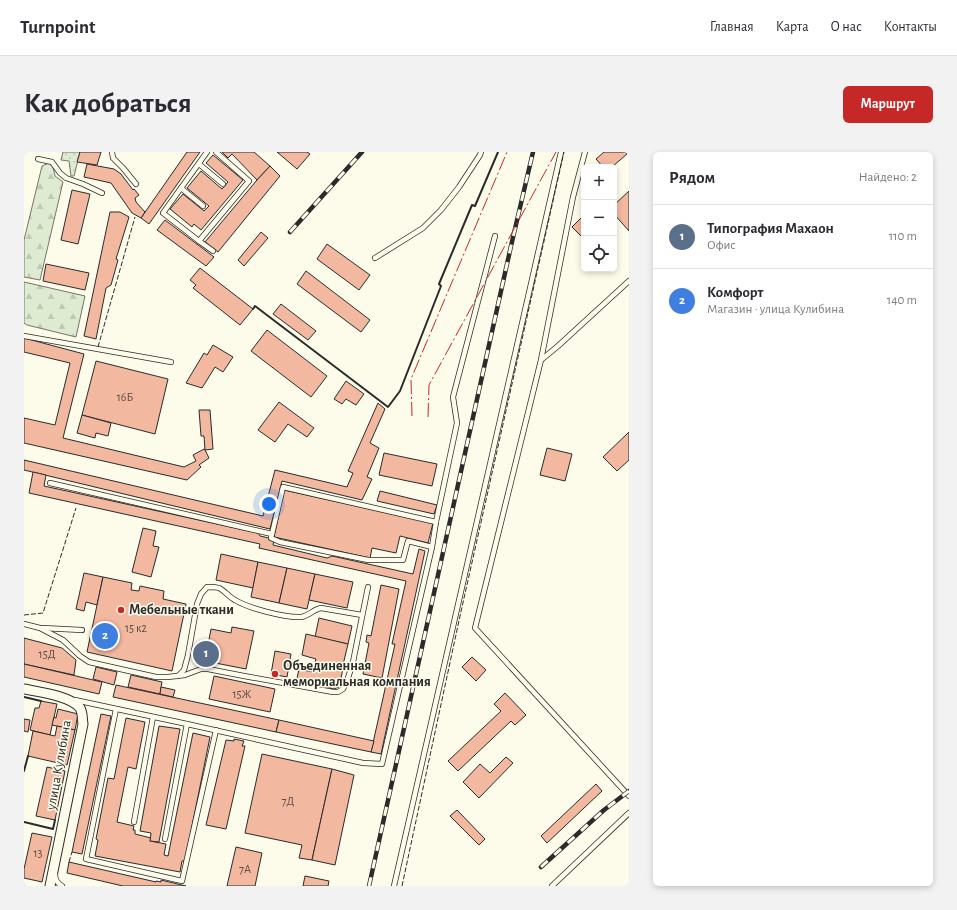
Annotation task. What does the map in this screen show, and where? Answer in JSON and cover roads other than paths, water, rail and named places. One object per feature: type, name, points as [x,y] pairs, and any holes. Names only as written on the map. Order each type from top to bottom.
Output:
[{"type":"street","name":"улица Кулибина","points":[[24,689],[66,698],[75,703],[82,714],[82,724],[50,886]]},
{"type":"lane","points":[[112,152],[113,158],[136,184]]},
{"type":"lane","points":[[207,152],[163,213],[213,252]]},
{"type":"lane","points":[[199,241],[249,180],[216,152]]},
{"type":"lane","points":[[375,258],[423,228],[441,210],[459,187],[481,152]]},
{"type":"lane","points":[[394,886],[561,152]]},
{"type":"lane","points":[[585,152],[573,197],[541,360],[475,628],[629,796]]},
{"type":"lane","points":[[38,159],[52,162],[60,173],[66,178],[102,193]]},
{"type":"lane","points":[[198,164],[223,184]]},
{"type":"lane","points":[[181,188],[204,206]]},
{"type":"lane","points":[[66,698],[363,763],[382,764],[432,547],[457,423],[453,397],[495,236]]},
{"type":"lane","points":[[541,360],[629,281]]},
{"type":"lane","points":[[24,336],[170,362]]},
{"type":"lane","points":[[50,483],[272,534]]},
{"type":"lane","points":[[432,547],[408,541],[403,560],[368,560],[280,542],[271,538],[283,487],[436,522]]},
{"type":"lane","points":[[178,676],[184,670],[188,655],[197,604],[201,594],[207,587],[219,588],[235,600],[259,610],[297,617],[304,616],[321,608],[362,616]]},
{"type":"lane","points":[[40,628],[63,640],[80,656],[89,662],[156,677],[185,675],[201,669],[208,669],[338,692],[343,689],[347,681],[353,662],[368,587]]},
{"type":"lane","points":[[24,624],[40,628],[82,630]]},
{"type":"lane","points":[[116,709],[86,859],[182,881],[216,730]]},
{"type":"lane","points":[[134,822],[153,717]]},
{"type":"lane","points":[[165,839],[187,724]]},
{"type":"lane","points":[[552,886],[629,813]]},
{"type":"lane","points":[[56,860],[55,878],[62,886]]},
{"type":"railway","points":[[290,232],[362,152]]},
{"type":"railway","points":[[369,886],[533,152]]},
{"type":"railway","points":[[541,867],[604,810],[629,791]]},
{"type":"place","name":"Мебельные ткани","points":[[121,610]]},
{"type":"place","name":"Комфорт","points":[[105,636]]},
{"type":"place","name":"Типография Махаон","points":[[206,654]]},
{"type":"place","name":"Объединенная мемориальная компания","points":[[275,674]]}]
